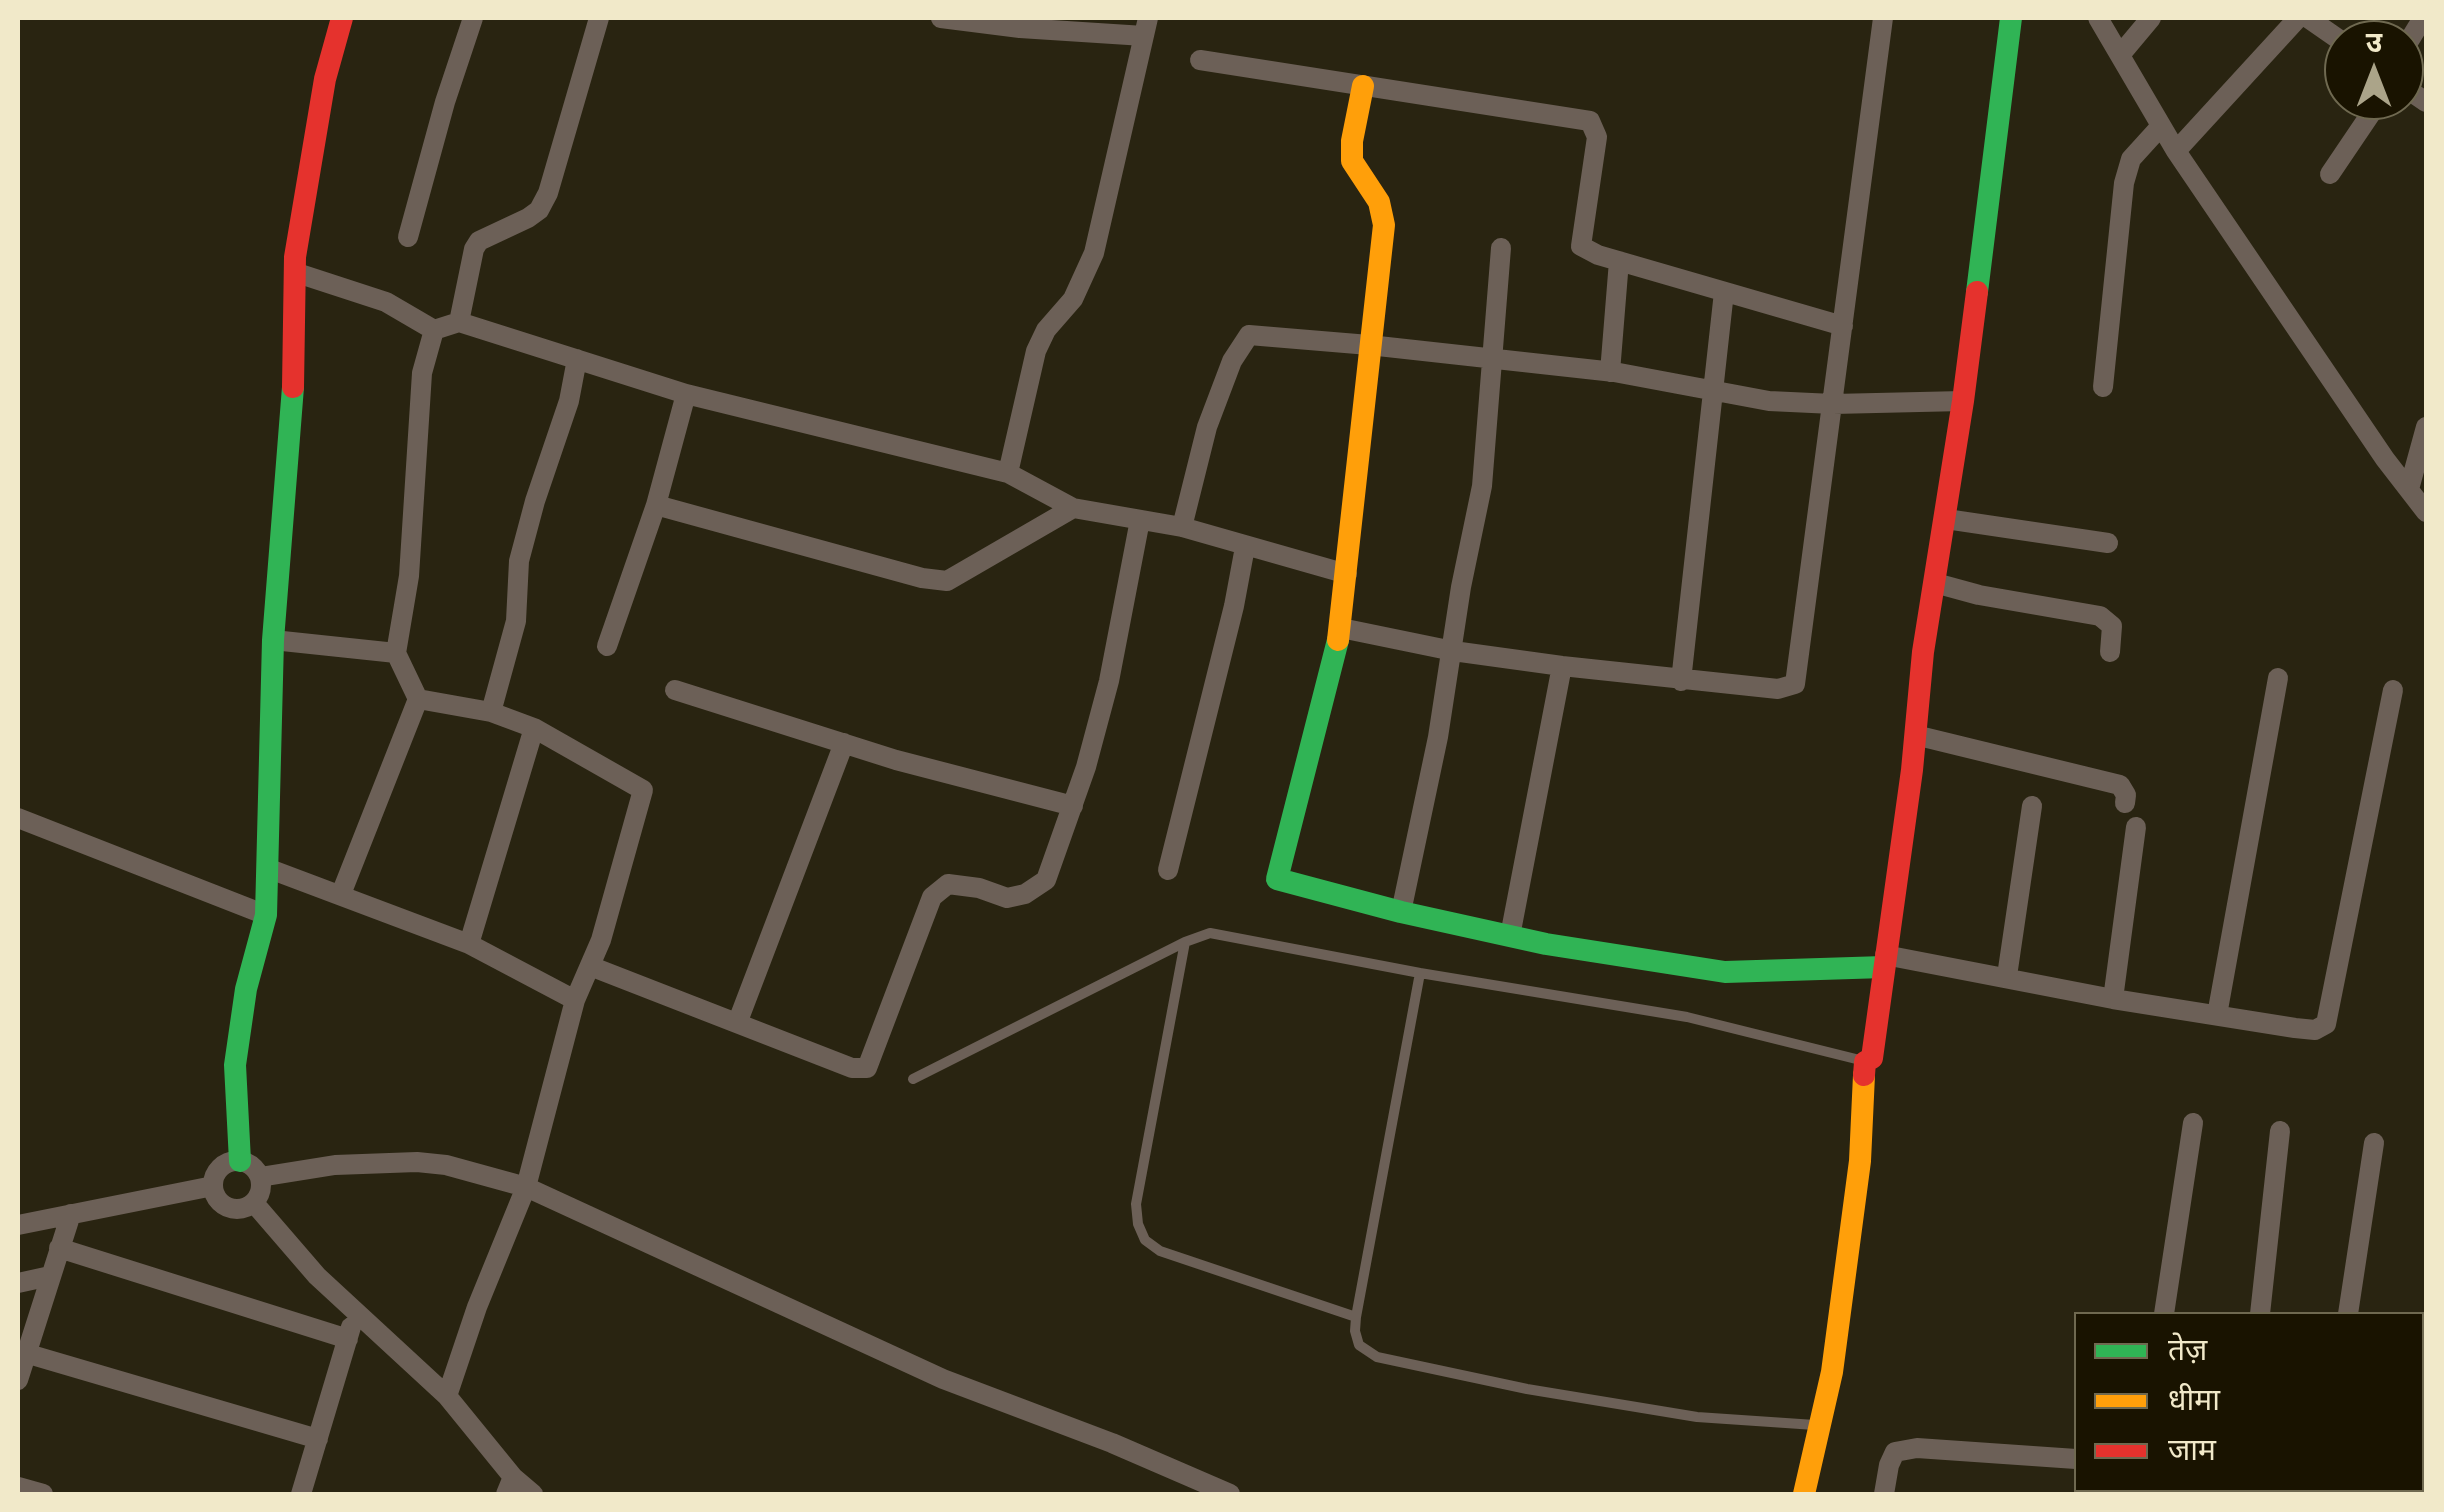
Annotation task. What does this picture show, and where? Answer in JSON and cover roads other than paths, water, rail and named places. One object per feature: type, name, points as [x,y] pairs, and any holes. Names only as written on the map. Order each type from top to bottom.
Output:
[{"type":"street","points":[[240,1161],[235,1065],[246,989],[266,915],[273,640],[284,532],[294,354],[294,272],[312,146],[342,18]]},
{"type":"street","points":[[408,237],[473,18]]},
{"type":"street","points":[[459,322],[479,241],[528,218],[539,210],[548,192],[598,18]]},
{"type":"street","points":[[941,18],[1146,27],[1094,252],[1078,289],[1046,330],[1036,351],[1008,473]]},
{"type":"street","points":[[1341,628],[1562,666],[1778,690],[1795,684],[1883,18]]},
{"type":"street","points":[[1804,1494],[1832,1372],[1860,1161],[1865,1062],[1872,1058],[1923,652],[1946,519],[2012,18]]},
{"type":"street","points":[[2098,18],[2176,151],[2385,459],[2426,512]]},
{"type":"street","points":[[2120,55],[2151,18]]},
{"type":"street","points":[[2176,151],[2298,18]]},
{"type":"street","points":[[1200,60],[1590,122],[1597,138],[1582,246],[1619,262],[1843,326]]},
{"type":"street","points":[[1363,86],[1352,161],[1379,202],[1384,225],[1347,574],[1341,628],[1277,878],[1401,912],[1510,936],[1726,972],[1885,961],[2006,976],[2114,999],[2315,1030],[2326,1024],[2393,690]]},
{"type":"street","points":[[2330,174],[2366,120]]},
{"type":"street","points":[[2103,387],[2124,184],[2131,159],[2161,126]]},
{"type":"street","points":[[1401,912],[1482,486],[1502,248]]},
{"type":"street","points":[[1610,372],[1619,262]]},
{"type":"street","points":[[294,272],[386,302],[434,330],[459,322],[686,394],[1008,473],[1073,508],[1182,527],[1347,574]]},
{"type":"street","points":[[1682,680],[1710,392],[1724,292]]},
{"type":"street","points":[[341,894],[418,699],[396,653],[409,576],[422,372],[434,330]]},
{"type":"street","points":[[1182,527],[1207,427],[1232,361],[1249,336],[1610,372],[1769,401],[1962,401]]},
{"type":"street","points":[[491,712],[516,621],[520,561],[535,501],[569,402],[576,358]]},
{"type":"street","points":[[608,646],[656,505],[686,394]]},
{"type":"street","points":[[2409,489],[2426,428]]},
{"type":"street","points":[[656,505],[922,578],[946,581],[1073,508]]},
{"type":"street","points":[[1946,519],[2108,543]]},
{"type":"street","points":[[590,966],[852,1068],[867,1068],[932,897],[948,884],[979,888],[1007,898],[1025,894],[1046,880],[1073,806],[1110,680],[1140,520]]},
{"type":"street","points":[[1168,870],[1245,547]]},
{"type":"street","points":[[1935,583],[2100,616],[2112,626],[2110,652]]},
{"type":"street","points":[[273,640],[396,653]]},
{"type":"street","points":[[1510,936],[1562,666]]},
{"type":"street","points":[[2218,1014],[2278,678]]},
{"type":"street","points":[[675,690],[844,743],[1073,806]]},
{"type":"street","points":[[418,699],[491,712],[534,728],[644,790],[601,940],[575,1000],[526,1187],[477,1306],[446,1396]]},
{"type":"street","points":[[469,944],[534,728]]},
{"type":"street","points":[[1915,735],[2120,785],[2126,795],[2125,803]]},
{"type":"street","points":[[738,1021],[844,743]]},
{"type":"street","points":[[2006,976],[2032,806]]},
{"type":"street","points":[[18,818],[266,915]]},
{"type":"street","points":[[2114,999],[2136,827]]},
{"type":"street","points":[[267,868],[469,944],[575,1000]]},
{"type":"street","points":[[2164,1312],[2193,1122]]},
{"type":"street","points":[[2260,1312],[2280,1131]]},
{"type":"street","points":[[2348,1312],[2374,1143]]},
{"type":"street","points":[[240,1161],[253,1166],[260,1178],[261,1191],[254,1203],[232,1208],[218,1200],[213,1186],[220,1167],[240,1161]]},
{"type":"street","points":[[260,1178],[335,1166],[417,1162],[446,1165],[526,1187],[942,1379],[1112,1443],[1230,1494]]},
{"type":"street","points":[[18,1224],[213,1186]]},
{"type":"street","points":[[254,1203],[316,1276],[446,1396],[510,1486],[533,1494]]},
{"type":"street","points":[[18,1380],[21,1354],[71,1214]]},
{"type":"street","points":[[59,1248],[348,1339]]},
{"type":"street","points":[[18,1283],[50,1276]]},
{"type":"street","points":[[302,1494],[356,1311]]},
{"type":"street","points":[[21,1354],[318,1439]]},
{"type":"street","points":[[1884,1494],[1895,1452],[1918,1448],[2074,1458]]},
{"type":"street","points":[[18,1487],[44,1494]]},
{"type":"lane","points":[[913,1079],[1184,942],[1210,934],[1687,1016],[1865,1062]]},
{"type":"lane","points":[[1184,942],[1136,1204],[1145,1240],[1160,1251],[1356,1318]]},
{"type":"lane","points":[[1420,972],[1356,1318],[1359,1346],[1377,1357],[1527,1389],[1697,1417],[1819,1426]]}]
